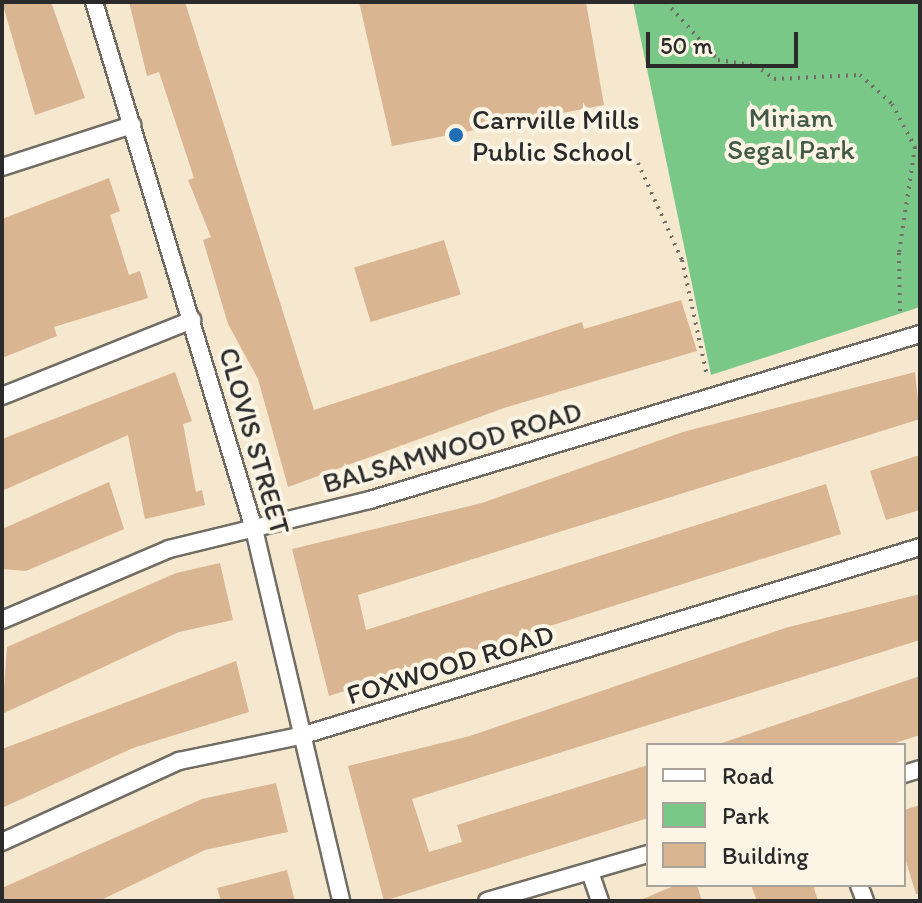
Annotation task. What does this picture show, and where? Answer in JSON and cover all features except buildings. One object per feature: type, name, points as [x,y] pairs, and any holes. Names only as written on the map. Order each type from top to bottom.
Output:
[{"type":"street","name":"CLOVIS STREET","points":[[94,2],[254,529],[341,901]]},
{"type":"street","points":[[2,167],[132,125]]},
{"type":"street","points":[[2,396],[192,320]]},
{"type":"street","name":"BALSAMWOOD ROAD","points":[[2,620],[160,552],[254,529],[920,334]]},
{"type":"street","name":"FOXWOOD ROAD","points":[[2,842],[179,761],[304,735],[920,547]]},
{"type":"street","points":[[487,901],[646,855]]},
{"type":"street","points":[[590,872],[600,901]]},
{"type":"path","points":[[666,2],[718,60],[755,65],[774,79],[860,75],[892,104],[915,147],[899,253],[900,311]]},
{"type":"path","points":[[638,163],[682,260],[707,376]]},
{"type":"green space","name":"Miriam Segal Park","points":[[633,2],[920,2],[920,307],[711,375]]},
{"type":"place","name":"Carrville Mills Public School","points":[[456,135]]}]
